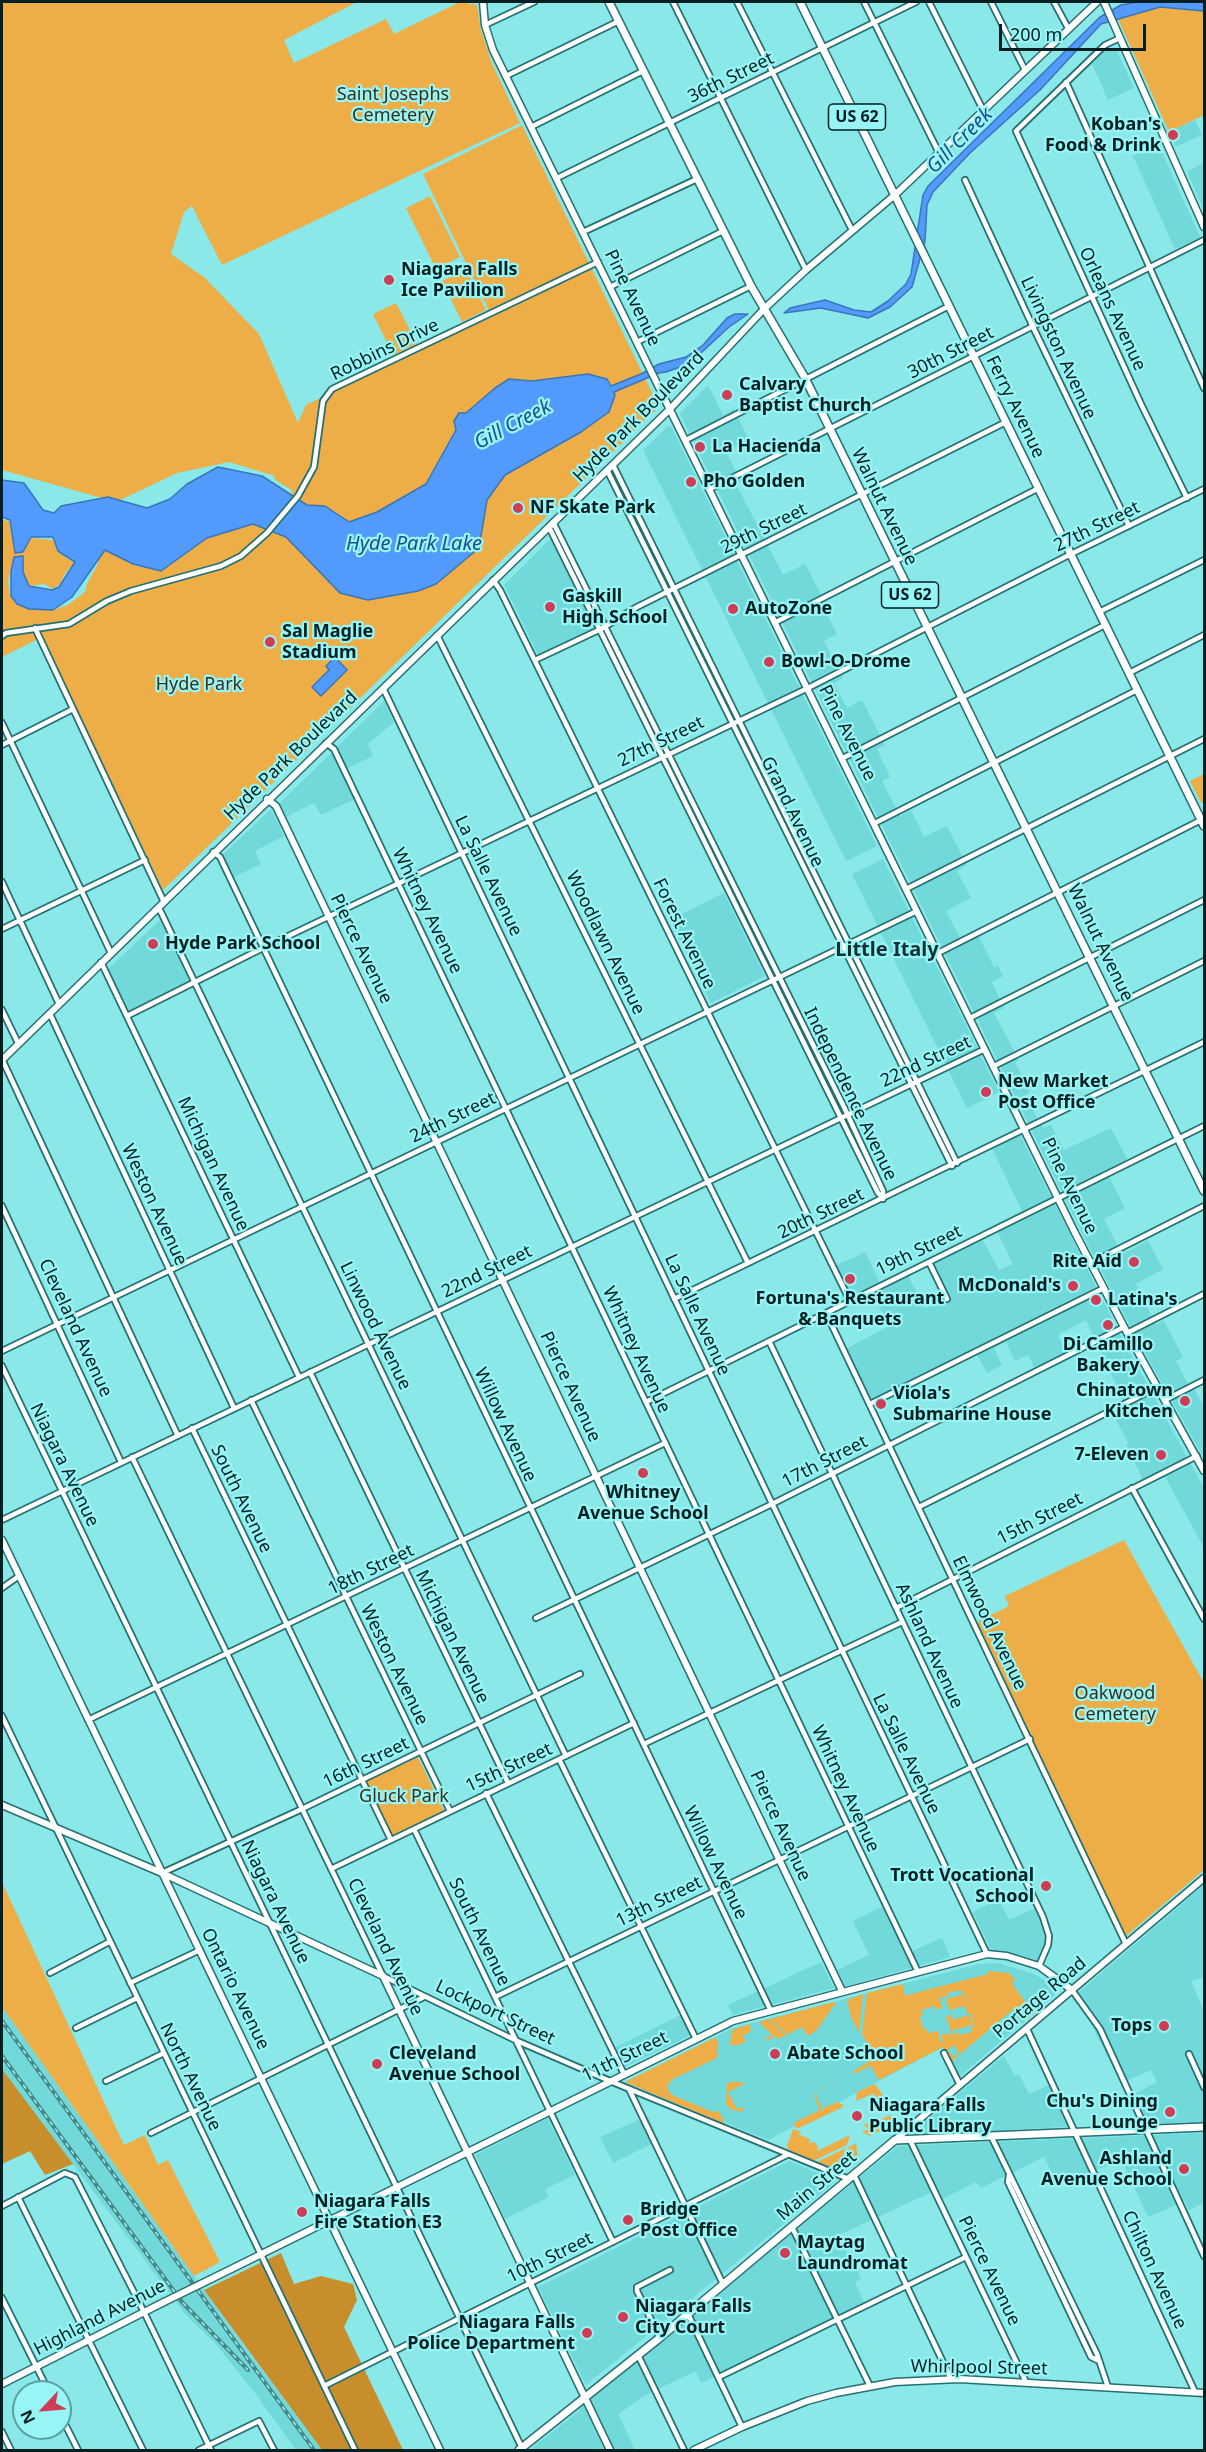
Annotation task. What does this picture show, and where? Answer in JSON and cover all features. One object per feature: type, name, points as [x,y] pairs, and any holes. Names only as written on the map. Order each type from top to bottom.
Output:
[{"type":"main road","name":"Walnut Avenue","points":[[609,2],[751,286],[805,378],[1180,1138],[1204,1191]]},
{"type":"main road","name":"Ferry Avenue","points":[[800,2],[1203,823]]},
{"type":"main road","points":[[895,2140],[1204,2127]]},
{"type":"main road","name":"Main Street","points":[[522,2450],[660,2338],[895,2140]]},
{"type":"street","name":"Pine Avenue","points":[[483,2],[485,25],[493,50],[1091,1263],[1125,1330],[1204,1469]]},
{"type":"street","points":[[485,25],[534,2]]},
{"type":"street","points":[[673,2],[806,270]]},
{"type":"street","points":[[737,2],[852,231]]},
{"type":"street","points":[[864,2],[939,153]]},
{"type":"street","name":"36th Street","points":[[557,178],[916,2]]},
{"type":"street","points":[[929,2],[982,110]]},
{"type":"street","points":[[991,2],[1024,70]]},
{"type":"street","points":[[1054,2],[1068,28]]},
{"type":"street","name":"Hyde Park Boulevard","points":[[2,1060],[159,908],[267,799],[613,465],[765,308],[896,194],[1097,2]]},
{"type":"street","points":[[1104,2],[1204,227]]},
{"type":"street","points":[[506,76],[619,21]]},
{"type":"street","points":[[1120,38],[1105,45],[1066,82],[1204,388]]},
{"type":"street","points":[[531,127],[644,71]]},
{"type":"street","name":"Orleans Avenue","points":[[1066,82],[1016,131],[1091,297],[1187,498]]},
{"type":"street","points":[[583,232],[697,179]]},
{"type":"street","name":"Livingston Avenue","points":[[965,180],[1129,526]]},
{"type":"street","points":[[610,287],[723,231]]},
{"type":"street","name":"30th Street","points":[[710,489],[1204,240]]},
{"type":"street","name":"Robbins Drive","points":[[2,636],[6,633],[69,624],[108,601],[131,591],[221,566],[241,556],[268,532],[297,497],[314,467],[323,401],[332,389],[598,262]]},
{"type":"street","points":[[637,342],[751,286]]},
{"type":"street","points":[[686,440],[949,306]]},
{"type":"street","name":"29th Street","points":[[535,660],[1006,422]]},
{"type":"street","points":[[613,465],[675,589],[736,721]]},
{"type":"street","points":[[607,470],[736,721],[954,1165]]},
{"type":"street","points":[[776,622],[1039,488]]},
{"type":"street","name":"27th Street","points":[[128,1016],[194,981],[808,688],[1204,489]]},
{"type":"street","name":"Independence Avenue","points":[[551,524],[669,753],[847,1114],[883,1191],[883,1199]]},
{"type":"street","points":[[1099,612],[1204,560]]},
{"type":"street","name":"Forest Avenue","points":[[493,580],[535,660],[850,1301]]},
{"type":"street","points":[[843,758],[1105,625]]},
{"type":"street","name":"Independence Avenue","points":[[603,627],[662,756],[883,1199]]},
{"type":"street","points":[[35,628],[164,902]]},
{"type":"street","name":"Woodlawn Avenue","points":[[437,635],[748,1263]]},
{"type":"street","points":[[1129,673],[1204,635]]},
{"type":"street","name":"La Salle Avenue","points":[[383,688],[987,1954]]},
{"type":"street","points":[[875,823],[1137,690]]},
{"type":"street","points":[[2,745],[73,710]]},
{"type":"street","points":[[2,723],[111,953]]},
{"type":"street","points":[[906,888],[1204,739]]},
{"type":"street","name":"Whitney Avenue","points":[[326,742],[334,749],[918,1972]]},
{"type":"street","name":"Pierce Avenue","points":[[267,799],[276,806],[842,1992]]},
{"type":"street","points":[[939,953],[1058,892],[1203,823]]},
{"type":"street","name":"Willow Avenue","points":[[213,852],[220,857],[771,2011]]},
{"type":"street","points":[[2,929],[145,860]]},
{"type":"street","points":[[2,882],[59,1004]]},
{"type":"street","name":"22nd Street","points":[[970,1018],[1204,900]]},
{"type":"street","name":"Linwood Avenue","points":[[159,908],[566,1756]]},
{"type":"street","name":"24th Street","points":[[2,1351],[917,911]]},
{"type":"street","points":[[994,1066],[1204,961]]},
{"type":"street","name":"Michigan Avenue","points":[[101,962],[300,1377]]},
{"type":"street","points":[[2,1010],[18,1043]]},
{"type":"street","name":"Weston Avenue","points":[[50,1014],[234,1408]]},
{"type":"street","name":"20th Street","points":[[674,1299],[1204,1042]]},
{"type":"street","name":"22nd Street","points":[[2,1520],[985,1049]]},
{"type":"street","points":[[2,1060],[178,1436]]},
{"type":"street","name":"19th Street","points":[[646,1402],[1204,1126]]},
{"type":"street","name":"Cleveland Avenue","points":[[2,1206],[121,1462]]},
{"type":"street","points":[[1091,1263],[1204,1206]]},
{"type":"street","points":[[929,1262],[947,1299]]},
{"type":"street","points":[[870,1404],[1104,1288]]},
{"type":"street","name":"17th Street","points":[[536,1618],[1125,1330],[1204,1294]]},
{"type":"street","name":"Elmwood Avenue","points":[[826,1313],[1126,1945]]},
{"type":"street","name":"Ashland Avenue","points":[[769,1341],[1048,1928],[1048,1945],[1039,1966]]},
{"type":"street","name":"Niagara Avenue","points":[[2,1366],[461,2317],[522,2450]]},
{"type":"street","name":"Michigan Avenue","points":[[310,1372],[508,1783]]},
{"type":"street","points":[[1166,1400],[1204,1380]]},
{"type":"street","points":[[920,1507],[1158,1387]]},
{"type":"street","name":"Weston Avenue","points":[[251,1400],[450,1811]]},
{"type":"street","name":"South Avenue","points":[[192,1428],[391,1840]]},
{"type":"street","name":"18th Street","points":[[88,1720],[665,1443]]},
{"type":"street","name":"15th Street","points":[[896,1608],[1197,1456]]},
{"type":"street","name":"Cleveland Avenue","points":[[132,1457],[610,2451]]},
{"type":"street","points":[[1132,1488],[1204,1619]]},
{"type":"street","name":"Ontario Avenue","points":[[2,1540],[440,2451]]},
{"type":"street","points":[[2,1588],[19,1576]]},
{"type":"street","points":[[644,1744],[902,1622]]},
{"type":"street","name":"16th Street","points":[[162,1873],[302,1809],[580,1674]]},
{"type":"street","name":"North Avenue","points":[[2,1716],[355,2451]]},
{"type":"street","name":"15th Street","points":[[331,1869],[634,1723]]},
{"type":"street","name":"13th Street","points":[[495,1997],[1029,1739]]},
{"type":"street","points":[[559,1759],[696,2039]]},
{"type":"street","points":[[486,1793],[624,2074]]},
{"type":"street","name":"Lockport Street","points":[[2,1805],[270,1922],[515,2040],[787,2155],[851,2177]]},
{"type":"street","name":"South Avenue","points":[[414,1828],[613,2242]]},
{"type":"street","name":"Portage Road","points":[[895,2140],[1204,1878]]},
{"type":"street","points":[[50,1973],[109,1942]]},
{"type":"street","points":[[130,1983],[200,1950]]},
{"type":"street","name":"11th Street","points":[[211,2279],[733,2021],[987,1954],[1007,1956],[1039,1966],[1072,1990]]},
{"type":"street","points":[[1072,1990],[1100,2029],[1204,2256]]},
{"type":"street","points":[[151,2133],[424,1997]]},
{"type":"street","points":[[76,2028],[137,1998]]},
{"type":"street","name":"Chilton Avenue","points":[[1027,2029],[1195,2392]]},
{"type":"street","points":[[944,2053],[960,2085]]},
{"type":"street","points":[[106,2081],[164,2054]]},
{"type":"street","points":[[1189,2054],[1204,2088]]},
{"type":"street","points":[[629,2089],[723,2284]]},
{"type":"street","points":[[991,2136],[1013,2180],[1031,2224],[1096,2354],[1108,2387]]},
{"type":"street","name":"Pierce Avenue","points":[[910,2140],[1026,2382]]},
{"type":"street","name":"10th Street","points":[[324,2386],[787,2155]]},
{"type":"street","points":[[2,2206],[65,2173],[75,2177],[210,2448]]},
{"type":"street","points":[[851,2177],[907,2286],[951,2379]]},
{"type":"street","points":[[18,2198],[143,2451]]},
{"type":"street","points":[[792,2227],[870,2386]]},
{"type":"street","points":[[719,2377],[966,2257]]},
{"type":"street","points":[[660,2338],[637,2287],[670,2270]]},
{"type":"street","name":"Highland Avenue","points":[[2,2384],[211,2279]]},
{"type":"street","points":[[2,2298],[43,2380]]},
{"type":"street","points":[[688,2314],[742,2427]]},
{"type":"street","points":[[638,2355],[684,2451]]},
{"type":"street","name":"Whirlpool Street","points":[[694,2451],[742,2427],[807,2401],[895,2382],[951,2379],[1204,2393]]},
{"type":"street","points":[[199,2451],[210,2448],[259,2421],[274,2451]]},
{"type":"street","points":[[2,2432],[11,2451]]},
{"type":"shaded area","points":[[1115,47],[1134,88],[1108,100],[1092,64],[1104,52]]},
{"type":"shaded area","points":[[1195,120],[1202,135],[1176,147],[1169,132]]},
{"type":"shaded area","points":[[1158,143],[1200,237],[1175,249],[1133,156]]},
{"type":"shaded area","points":[[1204,163],[1204,211],[1187,171]]},
{"type":"shaded area","points":[[708,385],[723,415],[734,409],[749,440],[726,452],[741,481],[736,484],[783,575],[805,564],[826,604],[823,606],[837,634],[824,641],[843,678],[834,683],[847,708],[862,700],[885,745],[877,749],[890,777],[882,781],[900,816],[911,810],[924,837],[947,826],[967,865],[957,871],[971,898],[946,911],[960,938],[976,931],[994,967],[998,966],[1003,976],[992,982],[1004,1008],[994,1013],[1019,1060],[1015,1062],[1030,1092],[1025,1095],[1043,1128],[1051,1125],[1064,1150],[1111,1128],[1127,1159],[1106,1170],[1125,1208],[1104,1219],[1122,1254],[1148,1241],[1163,1269],[1136,1284],[1156,1325],[1164,1321],[1183,1357],[1176,1361],[1204,1407],[1204,1458],[1129,1324],[1086,1241],[681,416],[680,413]]},
{"type":"shaded area","points":[[668,426],[671,426],[877,846],[846,861],[643,450]]},
{"type":"shaded area","name":"Gaskill High School","points":[[551,538],[596,629],[539,657],[504,585]]},
{"type":"shaded area","points":[[384,701],[394,722],[368,744],[373,756],[346,769],[359,797],[321,815],[314,803],[284,818],[278,805]]},
{"type":"shaded area","points":[[271,809],[284,836],[255,851],[261,864],[228,880],[217,860]]},
{"type":"shaded area","points":[[883,859],[999,1092],[967,1108],[852,874]]},
{"type":"shaded area","points":[[724,893],[765,976],[711,1003],[670,920]]},
{"type":"shaded area","name":"Hyde Park School","points":[[161,919],[190,982],[129,1012],[108,969]]},
{"type":"shaded area","points":[[1017,1129],[1125,1344],[1204,1488],[1204,1548],[1162,1471],[1143,1480],[1126,1445],[1129,1444],[1109,1407],[1123,1400],[1086,1320],[1058,1335],[1069,1358],[1038,1374],[1028,1355],[1015,1361],[1006,1342],[994,1348],[1002,1365],[987,1373],[977,1355],[867,1406],[842,1351],[889,1326],[872,1293],[849,1304],[831,1268],[865,1252],[880,1283],[905,1270],[925,1308],[943,1299],[926,1261],[979,1233],[999,1270],[1013,1264],[994,1225],[1022,1211],[989,1142]]},
{"type":"shaded area","points":[[1204,1885],[1204,1977],[1191,1981],[1204,2011],[1204,2122],[1148,2124],[1134,2094],[1157,2082],[1151,2070],[1121,2083],[1089,2020],[1072,1998]]},
{"type":"shaded area","points":[[999,1899],[1009,1920],[1040,1906],[1051,1937],[1044,1962],[1010,1952],[991,1950],[973,1912]]},
{"type":"shaded area","points":[[888,1904],[910,1952],[942,1938],[950,1957],[843,1987],[835,1971],[869,1955],[853,1921]]},
{"type":"shaded area","points":[[821,1962],[834,1988],[733,2015],[728,2005]]},
{"type":"shaded area","points":[[998,1963],[1034,1974],[1055,1987],[1057,1993],[959,2077],[943,2047],[768,2140],[625,2082],[733,2028],[979,1964]]},
{"type":"shaded area","points":[[2,2007],[233,2331],[322,2450],[296,2450],[215,2343],[185,2314],[2,2069]]},
{"type":"shaded area","points":[[681,2015],[691,2035],[623,2068],[614,2048]]},
{"type":"shaded area","points":[[1004,2056],[1015,2076],[1019,2074],[1029,2094],[1054,2083],[1075,2126],[907,2136]]},
{"type":"shaded area","points":[[2,2069],[73,2164],[45,2175],[30,2151],[2,2164]]},
{"type":"shaded area","points":[[648,2116],[659,2140],[613,2163],[600,2137]]},
{"type":"shaded area","points":[[548,2118],[575,2175],[545,2189],[549,2197],[505,2219],[475,2155]]},
{"type":"shaded area","points":[[1204,2133],[1204,2203],[1188,2210],[1185,2201],[1148,2217],[1122,2161],[1057,2183],[1044,2157],[981,2188],[976,2182],[943,2199],[938,2189],[839,2235],[861,2279],[855,2282],[865,2304],[701,2383],[696,2371],[646,2395],[618,2414],[635,2450],[533,2450],[532,2448],[579,2411],[576,2406],[898,2146]]},
{"type":"shaded area","points":[[789,2161],[836,2181],[586,2385],[538,2287]]},
{"type":"shaded area","points":[[281,2253],[294,2284],[321,2276],[353,2284],[357,2300],[344,2327],[403,2450],[322,2450],[204,2290]]},
{"type":"green space","points":[[2,2],[357,2],[284,40],[294,63],[386,19],[394,34],[460,2],[477,5],[481,30],[491,61],[520,123],[222,265],[192,206],[184,212],[171,254],[205,278],[259,334],[298,423],[306,405],[491,315],[423,174],[522,125],[658,405],[657,409],[163,890],[42,637],[2,657],[3,520],[9,521],[15,553],[23,552],[31,538],[53,540],[58,552],[74,563],[63,576],[62,582],[53,589],[44,584],[29,586],[23,571],[23,556],[14,557],[8,581],[10,596],[17,605],[29,609],[53,610],[68,605],[85,592],[98,564],[99,555],[104,548],[136,566],[159,570],[167,567],[198,539],[249,522],[267,523],[293,491],[274,479],[275,476],[229,462],[177,473],[116,502],[2,470]]},
{"type":"green space","points":[[1160,7],[1204,11],[1204,115],[1169,132],[1118,19]]},
{"type":"green space","points":[[430,196],[460,257],[436,269],[406,208]]},
{"type":"green space","points":[[466,269],[486,310],[462,322],[442,281]]},
{"type":"green space","points":[[396,303],[417,344],[393,355],[373,314]]},
{"type":"green space","points":[[1204,774],[1204,801],[1201,803],[1190,781]]},
{"type":"green space","name":"Oakwood Cemetery","points":[[1124,1540],[1204,1683],[1204,1870],[1126,1936],[977,1624],[1009,1606],[1005,1596]]},
{"type":"green space","name":"Gluck Park","points":[[418,1757],[444,1811],[391,1837],[364,1782]]},
{"type":"green space","points":[[2,1882],[124,2145],[145,2135],[158,2165],[168,2160],[220,2262],[194,2276],[2,2007]]},
{"type":"green space","points":[[988,1971],[1009,1973],[1015,1980],[1012,1984],[1033,2012],[1039,2009],[1026,2020],[1015,2008],[953,2060],[954,2065],[947,2054],[950,2052],[954,2057],[959,2053],[954,2045],[946,2052],[943,2047],[879,2080],[870,2066],[854,2074],[853,2071],[867,2063],[871,2057],[870,2049],[862,2034],[867,1993],[903,1984],[905,1996],[988,1974]],"holes":[[[961,1990],[962,1994],[965,1993],[968,2006],[964,1994],[946,1999],[949,2010],[965,2006],[967,2014],[971,2013],[974,2026],[971,2027],[972,2032],[951,2034],[952,2039],[949,2033],[941,2035],[943,2041],[940,2042],[939,2031],[928,2033],[926,2028],[923,2029],[921,2010],[935,2006],[936,2010],[942,2008],[939,1993],[941,1998],[948,1996],[947,1993]]]},
{"type":"green space","points":[[863,1994],[859,2033],[851,2017],[847,2000]]},
{"type":"green space","points":[[836,2003],[816,2031],[807,2036],[802,2027],[787,2035],[770,2019]]},
{"type":"green space","points":[[953,2015],[951,2020],[970,2015],[973,2025],[954,2030],[952,2022],[954,2031],[951,2032],[946,2016]]},
{"type":"green space","points":[[769,2019],[785,2035],[790,2045],[785,2036],[778,2039],[776,2036],[766,2041],[765,2039],[772,2035],[759,2022]]},
{"type":"green space","points":[[750,2024],[751,2031],[743,2036],[746,2042],[735,2046],[730,2044],[732,2030]]},
{"type":"green space","points":[[714,2038],[718,2040],[717,2058],[671,2080],[667,2088],[672,2095],[713,2112],[719,2111],[725,2124],[625,2082]]},
{"type":"green space","points":[[845,2078],[815,2093],[822,2108],[819,2109],[814,2093]]},
{"type":"green space","points":[[727,2083],[744,2084],[728,2092],[737,2109],[743,2107],[741,2112],[730,2109],[726,2104]]},
{"type":"green space","points":[[875,2084],[884,2097],[872,2103],[875,2093],[856,2101],[857,2092]]},
{"type":"green space","points":[[837,2102],[844,2105],[799,2128],[794,2127],[795,2122]]},
{"type":"green space","points":[[890,2115],[894,2122],[890,2126],[869,2136],[862,2131],[870,2129],[864,2126],[869,2121],[880,2126],[886,2123],[880,2120]]},
{"type":"green space","points":[[793,2129],[810,2139],[809,2143],[814,2142],[818,2146],[817,2151],[850,2135],[847,2145],[813,2161],[789,2151],[787,2146]]},
{"type":"green space","points":[[856,2143],[858,2161],[843,2170],[849,2147]]},
{"type":"green space","points":[[846,2148],[837,2170],[817,2162]]},
{"type":"water","points":[[1137,2],[1204,2],[1204,11],[1160,7],[1101,24],[1040,90],[970,153],[933,192],[927,205],[925,241],[912,287],[890,307],[868,318],[821,308],[784,313],[790,308],[825,300],[854,310],[871,312],[888,301],[906,284],[911,274],[923,195],[928,186],[1100,17],[1121,5]]},
{"type":"water","name":"Hyde Park Lake","points":[[735,314],[748,314],[729,327],[689,364],[659,373],[614,392],[609,412],[581,432],[505,475],[487,500],[479,548],[436,584],[418,591],[368,600],[340,593],[286,537],[253,524],[207,538],[161,571],[133,564],[105,550],[72,597],[53,610],[29,609],[17,604],[11,596],[11,572],[14,557],[23,556],[23,572],[29,586],[52,590],[59,587],[75,562],[58,551],[53,537],[31,537],[23,552],[15,553],[10,520],[2,517],[2,480],[24,483],[43,510],[54,513],[61,506],[108,497],[147,508],[170,499],[187,484],[218,467],[262,476],[307,505],[325,506],[349,522],[377,512],[426,484],[456,430],[454,421],[459,413],[466,413],[509,379],[532,381],[588,374],[607,379],[611,386],[659,364],[686,357],[703,345],[727,318]]},
{"type":"water","points":[[335,657],[347,670],[321,696],[312,687],[329,670],[326,666]]},
{"type":"railway","points":[[2,2021],[314,2450]]},
{"type":"railway","points":[[2,2056],[182,2302],[248,2370]]},
{"type":"place","name":"Koban's Food & Drink","points":[[1173,135]]},
{"type":"place","name":"Niagara Falls Ice Pavilion","points":[[389,280]]},
{"type":"place","name":"Calvary Baptist Church","points":[[727,395]]},
{"type":"place","name":"La Hacienda","points":[[700,447]]},
{"type":"place","name":"Pho Golden","points":[[691,482]]},
{"type":"place","name":"NF Skate Park","points":[[518,508]]},
{"type":"place","name":"Gaskill High School","points":[[550,607]]},
{"type":"place","name":"AutoZone","points":[[733,609]]},
{"type":"place","name":"Sal Maglie Stadium","points":[[270,642]]},
{"type":"place","name":"Bowl-O-Drome","points":[[769,662]]},
{"type":"place","name":"Hyde Park School","points":[[153,944]]},
{"type":"place","name":"New Market Post Office","points":[[986,1092]]},
{"type":"place","name":"Rite Aid","points":[[1134,1262]]},
{"type":"place","name":"Fortuna's Restaurant & Banquets","points":[[850,1279]]},
{"type":"place","name":"McDonald's","points":[[1073,1286]]},
{"type":"place","name":"Latina's","points":[[1096,1300]]},
{"type":"place","name":"Di Camillo Bakery","points":[[1108,1325]]},
{"type":"place","name":"Chinatown Kitchen","points":[[1185,1401]]},
{"type":"place","name":"Viola's Submarine House","points":[[881,1404]]},
{"type":"place","name":"7-Eleven","points":[[1161,1455]]},
{"type":"place","name":"Whitney Avenue School","points":[[643,1473]]},
{"type":"place","name":"Trott Vocational School","points":[[1046,1886]]},
{"type":"place","name":"Tops","points":[[1164,2026]]},
{"type":"place","name":"Abate School","points":[[775,2054]]},
{"type":"place","name":"Cleveland Avenue School","points":[[377,2064]]},
{"type":"place","name":"Chu's Dining Lounge","points":[[1170,2112]]},
{"type":"place","name":"Niagara Falls Public Library","points":[[857,2116]]},
{"type":"place","name":"Ashland Avenue School","points":[[1184,2169]]},
{"type":"place","name":"Niagara Falls Fire Station E3","points":[[302,2212]]},
{"type":"place","name":"Bridge Post Office","points":[[628,2220]]},
{"type":"place","name":"Maytag Laundromat","points":[[785,2253]]},
{"type":"place","name":"Niagara Falls City Court","points":[[623,2317]]},
{"type":"place","name":"Niagara Falls Police Department","points":[[587,2333]]},
{"type":"district","name":"Little Italy","points":[[887,950]]},
{"type":"park label","name":"Saint Josephs Cemetery","points":[[393,106]]},
{"type":"park label","name":"Hyde Park","points":[[199,685]]},
{"type":"water label","name":"Gill Creek","points":[[960,141]]},
{"type":"water label","name":"Gill Creek","points":[[513,425]]}]
